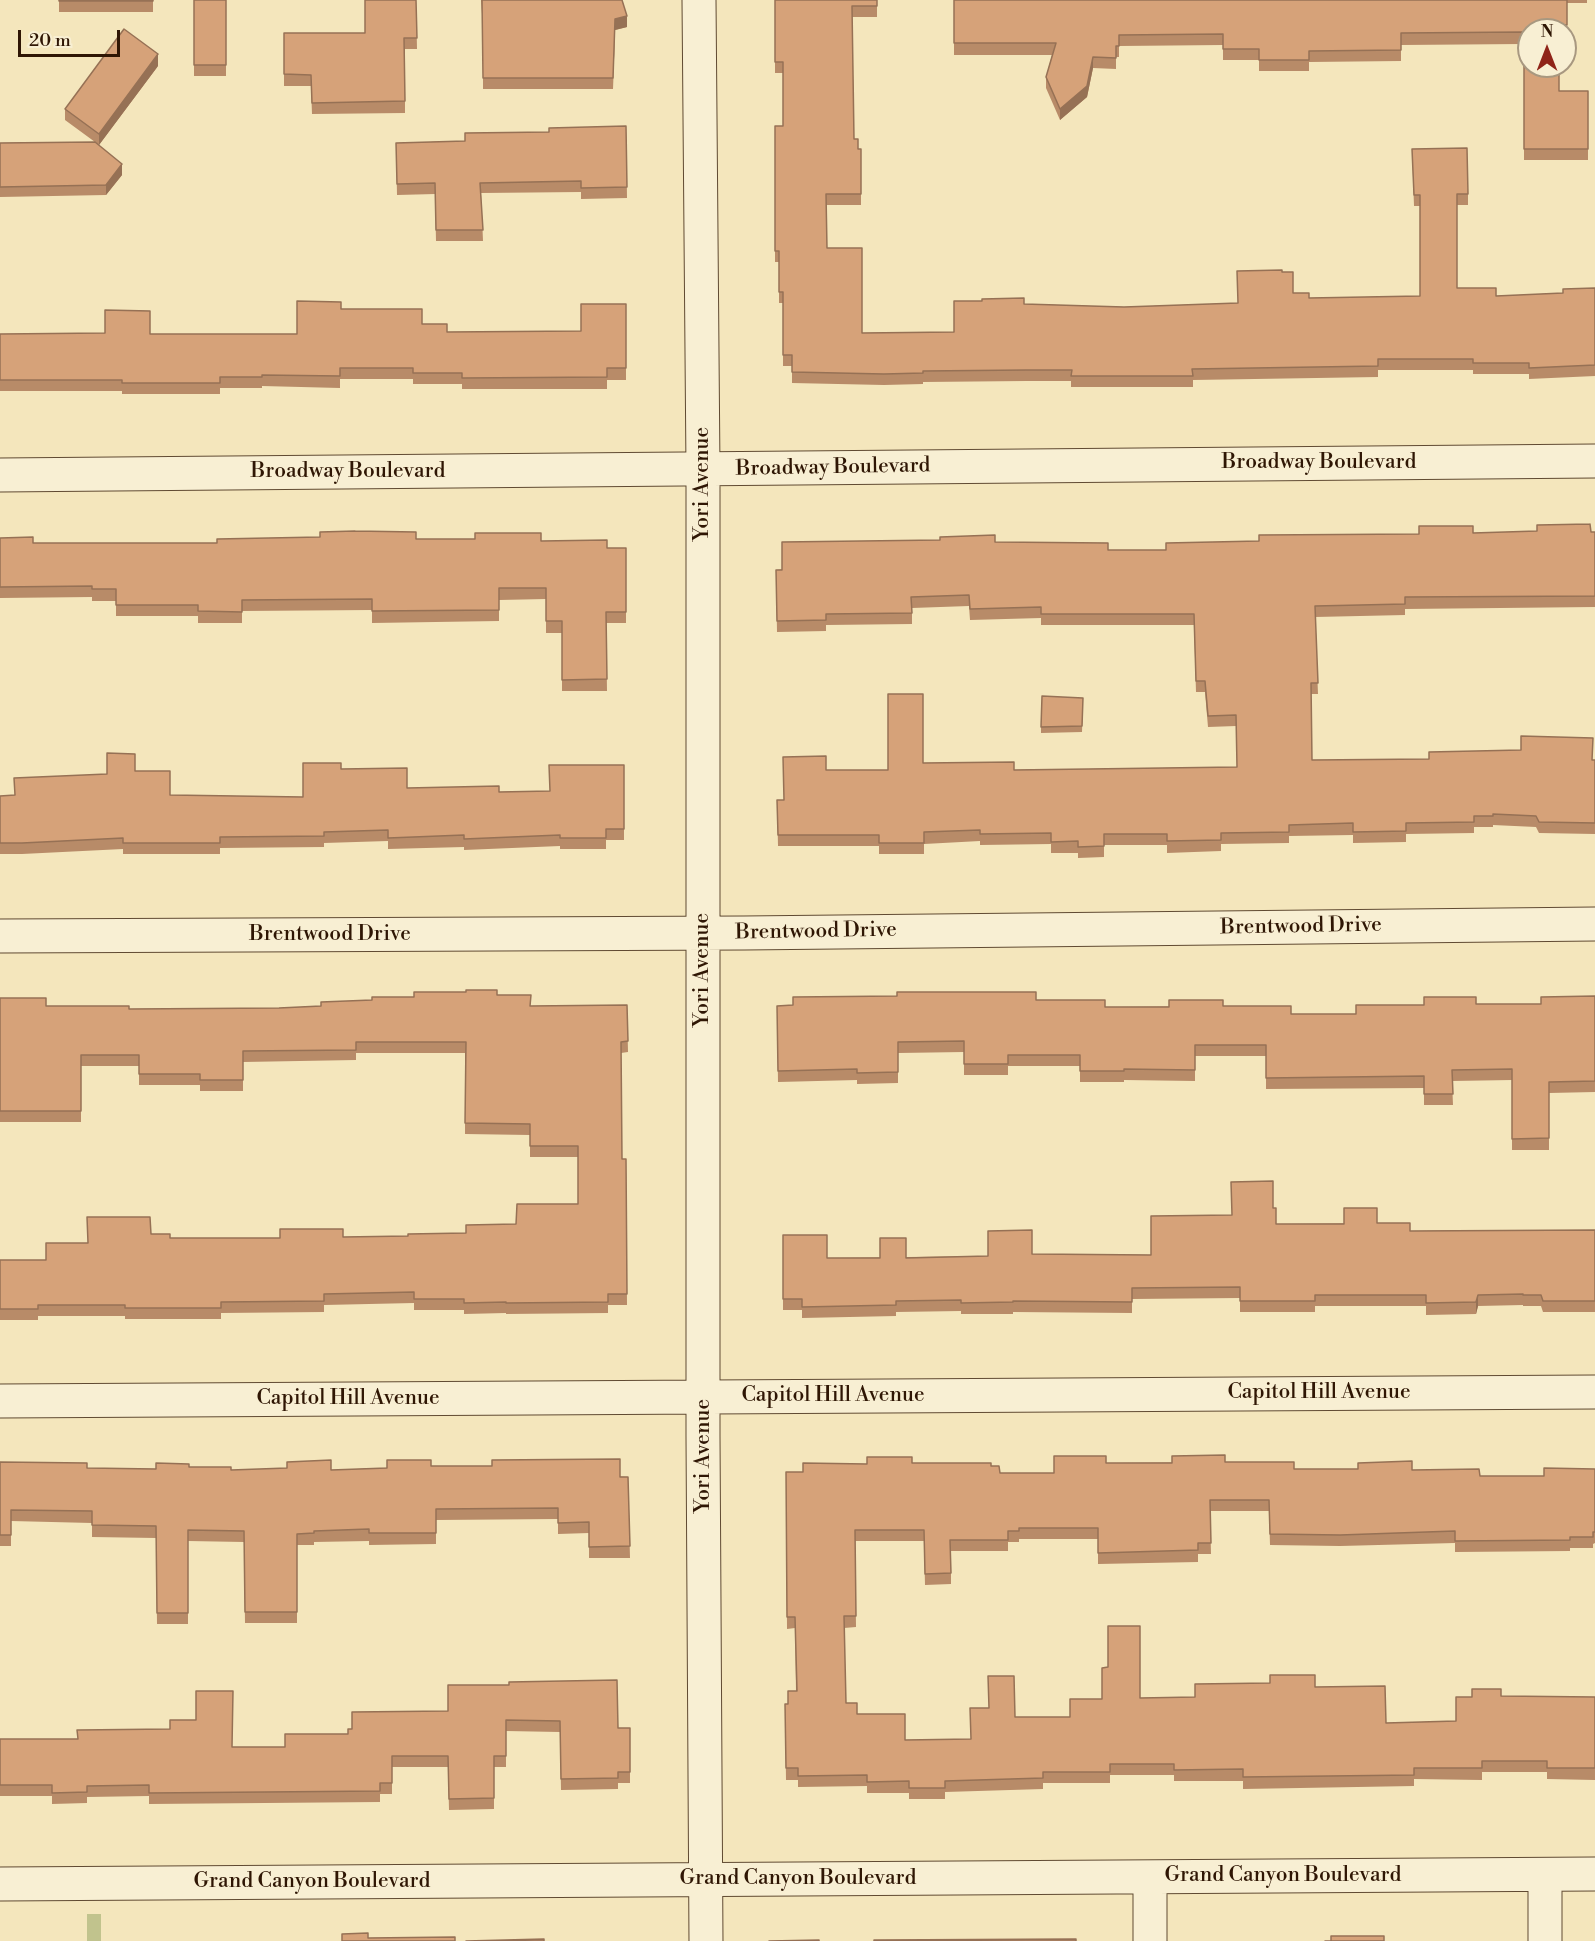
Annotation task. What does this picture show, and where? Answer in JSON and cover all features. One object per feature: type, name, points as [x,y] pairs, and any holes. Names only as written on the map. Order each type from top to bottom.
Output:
[{"type":"street","name":"Yori Avenue","points":[[699,0],[703,469],[706,1941]]},
{"type":"street","name":"Broadway Boulevard","points":[[0,475],[1595,461]]},
{"type":"street","name":"Brentwood Drive","points":[[0,936],[703,933],[1595,924]]},
{"type":"street","name":"Capitol Hill Avenue","points":[[0,1401],[1595,1392]]},
{"type":"street","name":"Grand Canyon Boulevard","points":[[0,1884],[1595,1874]]},
{"type":"street","points":[[1545,1875],[1545,1941]]},
{"type":"street","points":[[1150,1876],[1150,1941]]},
{"type":"green space","points":[[87,1914],[101,1914],[101,1941],[87,1941]]},
{"type":"building","points":[[153,0],[153,1],[59,1]]},
{"type":"building","points":[[194,0],[226,0],[226,65],[194,65]]},
{"type":"building","points":[[365,0],[416,0],[417,38],[404,38],[405,101],[312,103],[311,75],[284,74],[284,33],[365,33]]},
{"type":"building","points":[[482,0],[622,0],[627,16],[615,19],[613,78],[483,78]]},
{"type":"building","points":[[775,0],[877,0],[877,6],[852,6],[854,139],[858,139],[858,149],[861,149],[861,194],[826,194],[827,248],[862,248],[862,333],[954,332],[954,301],[1024,298],[1024,304],[1124,307],[1238,303],[1237,271],[1282,270],[1282,272],[1293,272],[1293,293],[1309,293],[1309,298],[1420,296],[1420,195],[1414,195],[1412,149],[1467,148],[1468,194],[1457,194],[1457,288],[1496,288],[1496,296],[1563,293],[1563,289],[1595,288],[1595,365],[1529,368],[1529,363],[1473,363],[1473,359],[1378,359],[1378,366],[1192,369],[1193,376],[1071,376],[1072,370],[923,371],[923,373],[884,374],[792,372],[792,355],[783,355],[783,292],[779,292],[779,251],[775,251],[775,126],[783,126],[783,62],[775,62]]},
{"type":"building","points":[[954,0],[1567,0],[1567,18],[1517,18],[1517,32],[1401,33],[1401,50],[1309,51],[1309,60],[1259,60],[1259,49],[1223,49],[1223,34],[1119,35],[1116,58],[1093,57],[1087,86],[1060,109],[1046,77],[1056,43],[954,43]]},
{"type":"building","points":[[124,29],[158,54],[99,134],[65,109]]},
{"type":"building","points":[[1524,78],[1559,78],[1559,91],[1588,91],[1588,149],[1524,149]]},
{"type":"building","points":[[626,126],[627,187],[581,188],[581,181],[480,183],[483,230],[436,230],[435,183],[397,184],[396,143],[465,141],[465,133],[549,132],[549,128]]},
{"type":"building","points":[[95,142],[122,164],[106,185],[0,187],[0,143]]},
{"type":"building","points":[[297,301],[341,302],[341,309],[422,309],[422,324],[447,324],[447,332],[581,331],[581,304],[626,304],[626,368],[607,368],[607,377],[462,378],[462,373],[413,373],[413,368],[340,368],[340,376],[220,377],[220,383],[0,380],[0,334],[105,333],[105,310],[150,311],[150,334],[297,334]]},
{"type":"building","points":[[1590,524],[1591,532],[1595,532],[1595,596],[1405,597],[1405,604],[1315,606],[1318,683],[1311,683],[1312,760],[1429,759],[1429,752],[1521,750],[1521,736],[1593,738],[1595,823],[1539,822],[1536,816],[1493,814],[1493,816],[1474,816],[1474,822],[1406,823],[1406,831],[1353,832],[1353,823],[1289,825],[1289,832],[1221,833],[1221,840],[1167,841],[1167,834],[1104,834],[1104,846],[1078,847],[1078,841],[1051,842],[1051,833],[980,834],[980,830],[924,832],[924,843],[879,843],[879,835],[778,835],[777,800],[784,800],[783,757],[826,756],[826,770],[888,770],[888,694],[923,694],[923,763],[1014,762],[1014,770],[1237,767],[1236,715],[1208,716],[1205,681],[1196,681],[1194,614],[1041,614],[1041,607],[970,609],[969,595],[911,597],[912,613],[826,614],[826,620],[777,621],[776,570],[782,570],[782,542],[940,540],[940,537],[995,535],[995,542],[1108,543],[1108,550],[1166,550],[1166,543],[1259,541],[1259,535],[1419,534],[1419,526],[1473,526],[1473,533],[1537,531],[1537,525]]},
{"type":"building","points":[[320,532],[416,532],[416,539],[475,539],[475,533],[541,533],[541,541],[607,540],[607,548],[626,548],[626,612],[606,612],[607,679],[562,680],[562,621],[546,621],[546,588],[499,588],[499,610],[372,611],[372,599],[242,600],[242,612],[198,611],[198,605],[116,605],[116,589],[92,589],[92,586],[0,587],[0,538],[33,537],[33,543],[217,543],[217,539],[320,537]]},
{"type":"building","points":[[1042,696],[1083,698],[1082,726],[1041,727]]},
{"type":"building","points":[[107,753],[135,754],[135,771],[170,771],[170,795],[303,797],[303,763],[341,763],[341,769],[407,768],[407,788],[499,786],[499,792],[550,791],[549,765],[624,765],[624,829],[606,829],[606,838],[560,838],[560,835],[464,839],[464,835],[388,838],[388,830],[324,832],[324,836],[220,837],[220,843],[123,843],[123,838],[0,843],[0,796],[15,795],[14,778],[107,774]]},
{"type":"building","points":[[466,990],[497,990],[497,995],[531,995],[530,1006],[627,1005],[628,1041],[621,1042],[622,1159],[626,1159],[627,1294],[608,1294],[608,1302],[464,1303],[464,1299],[414,1299],[414,1292],[324,1294],[324,1301],[221,1302],[221,1308],[38,1305],[38,1309],[0,1309],[0,1260],[46,1260],[46,1243],[88,1243],[87,1217],[150,1217],[151,1234],[170,1234],[170,1238],[280,1238],[280,1229],[343,1229],[343,1237],[466,1233],[466,1225],[516,1224],[517,1204],[578,1204],[578,1146],[530,1146],[530,1124],[465,1123],[466,1042],[356,1042],[356,1050],[243,1051],[243,1080],[200,1080],[200,1074],[139,1074],[139,1055],[81,1055],[81,1111],[0,1111],[0,998],[46,998],[46,1006],[129,1006],[129,1009],[279,1008],[321,1006],[321,1002],[372,1000],[372,997],[414,997],[414,992],[466,992]]},
{"type":"building","points":[[897,992],[1036,992],[1036,1000],[1105,1000],[1105,1007],[1169,1007],[1169,1000],[1223,1000],[1223,1006],[1291,1006],[1291,1014],[1356,1014],[1356,1005],[1424,1005],[1424,997],[1476,997],[1476,1004],[1541,1004],[1541,997],[1595,996],[1595,1081],[1549,1082],[1549,1138],[1512,1139],[1512,1069],[1452,1070],[1453,1094],[1424,1094],[1424,1076],[1266,1078],[1266,1045],[1195,1045],[1195,1070],[1080,1071],[1080,1055],[1008,1055],[1008,1064],[964,1064],[964,1041],[898,1042],[898,1072],[857,1073],[857,1069],[778,1071],[777,1006],[793,1005],[793,997],[897,996]]},
{"type":"building","points":[[1273,1181],[1273,1208],[1276,1208],[1276,1224],[1344,1224],[1344,1208],[1377,1208],[1377,1223],[1410,1223],[1410,1231],[1595,1230],[1595,1301],[1543,1301],[1541,1295],[1523,1294],[1478,1295],[1476,1302],[1426,1303],[1426,1295],[1315,1295],[1315,1301],[1240,1301],[1240,1287],[1132,1288],[1132,1302],[961,1303],[961,1300],[896,1301],[896,1305],[802,1307],[802,1299],[783,1299],[783,1235],[827,1235],[827,1258],[880,1258],[880,1238],[906,1238],[906,1258],[988,1256],[988,1231],[1032,1230],[1032,1254],[1151,1255],[1151,1216],[1232,1215],[1231,1182]]},
{"type":"building","points":[[1225,1455],[1225,1462],[1294,1462],[1294,1469],[1358,1469],[1358,1463],[1412,1461],[1412,1470],[1479,1469],[1480,1476],[1544,1476],[1544,1468],[1595,1469],[1595,1532],[1593,1532],[1593,1537],[1570,1537],[1570,1540],[1455,1541],[1455,1531],[1340,1535],[1270,1534],[1269,1500],[1210,1500],[1211,1543],[1198,1543],[1198,1550],[1098,1553],[1098,1528],[1019,1528],[1019,1531],[1008,1531],[1008,1540],[950,1540],[951,1573],[925,1574],[924,1530],[855,1530],[856,1616],[844,1616],[846,1703],[857,1703],[857,1714],[905,1714],[905,1740],[971,1739],[970,1708],[989,1708],[988,1676],[1014,1676],[1015,1717],[1070,1717],[1070,1699],[1102,1699],[1102,1668],[1108,1667],[1108,1626],[1140,1626],[1140,1698],[1195,1697],[1195,1684],[1270,1683],[1270,1675],[1315,1675],[1315,1687],[1385,1686],[1386,1723],[1456,1721],[1456,1697],[1472,1697],[1472,1689],[1501,1689],[1501,1696],[1595,1697],[1595,1768],[1547,1768],[1547,1761],[1482,1761],[1482,1768],[1414,1768],[1414,1775],[1243,1777],[1243,1769],[1174,1770],[1174,1764],[1110,1764],[1110,1772],[1043,1772],[1043,1778],[945,1781],[945,1788],[909,1788],[909,1781],[867,1782],[867,1775],[798,1776],[798,1768],[786,1768],[785,1704],[788,1704],[788,1691],[797,1691],[795,1617],[787,1617],[786,1472],[803,1472],[803,1463],[867,1464],[867,1457],[912,1457],[912,1463],[991,1463],[991,1466],[999,1466],[1000,1473],[1054,1473],[1054,1456],[1106,1456],[1106,1463],[1172,1463],[1172,1456]]},
{"type":"building","points":[[620,1459],[620,1477],[628,1477],[630,1546],[589,1547],[589,1522],[558,1523],[558,1508],[436,1509],[436,1533],[369,1533],[369,1529],[314,1531],[314,1533],[297,1534],[297,1612],[245,1612],[244,1531],[188,1530],[188,1613],[157,1613],[156,1526],[92,1525],[92,1511],[11,1510],[11,1535],[0,1535],[0,1462],[87,1463],[87,1468],[156,1469],[156,1463],[189,1464],[189,1467],[231,1467],[231,1470],[287,1468],[287,1462],[331,1460],[331,1470],[387,1468],[387,1460],[431,1460],[431,1466],[492,1466],[492,1460]]},
{"type":"building","points":[[617,1680],[618,1728],[630,1728],[630,1772],[618,1772],[618,1778],[561,1779],[560,1721],[506,1720],[506,1756],[494,1756],[494,1798],[449,1799],[448,1756],[392,1756],[392,1783],[380,1783],[380,1791],[149,1793],[149,1785],[87,1786],[87,1792],[52,1793],[52,1785],[0,1785],[0,1739],[78,1739],[77,1730],[170,1729],[170,1720],[196,1720],[196,1691],[233,1691],[232,1747],[285,1747],[285,1734],[348,1734],[348,1729],[352,1729],[352,1712],[448,1711],[448,1685],[509,1685],[509,1682]]},
{"type":"building","points":[[368,1933],[368,1938],[455,1937],[455,1941],[342,1941],[342,1934]]},
{"type":"building","points":[[1331,1936],[1384,1936],[1384,1941],[1331,1941]]},
{"type":"building","points":[[544,1939],[544,1941],[466,1941]]},
{"type":"building","points":[[1076,1939],[1076,1941],[874,1941],[874,1940]]},
{"type":"building","points":[[819,1940],[819,1941],[769,1941]]}]
